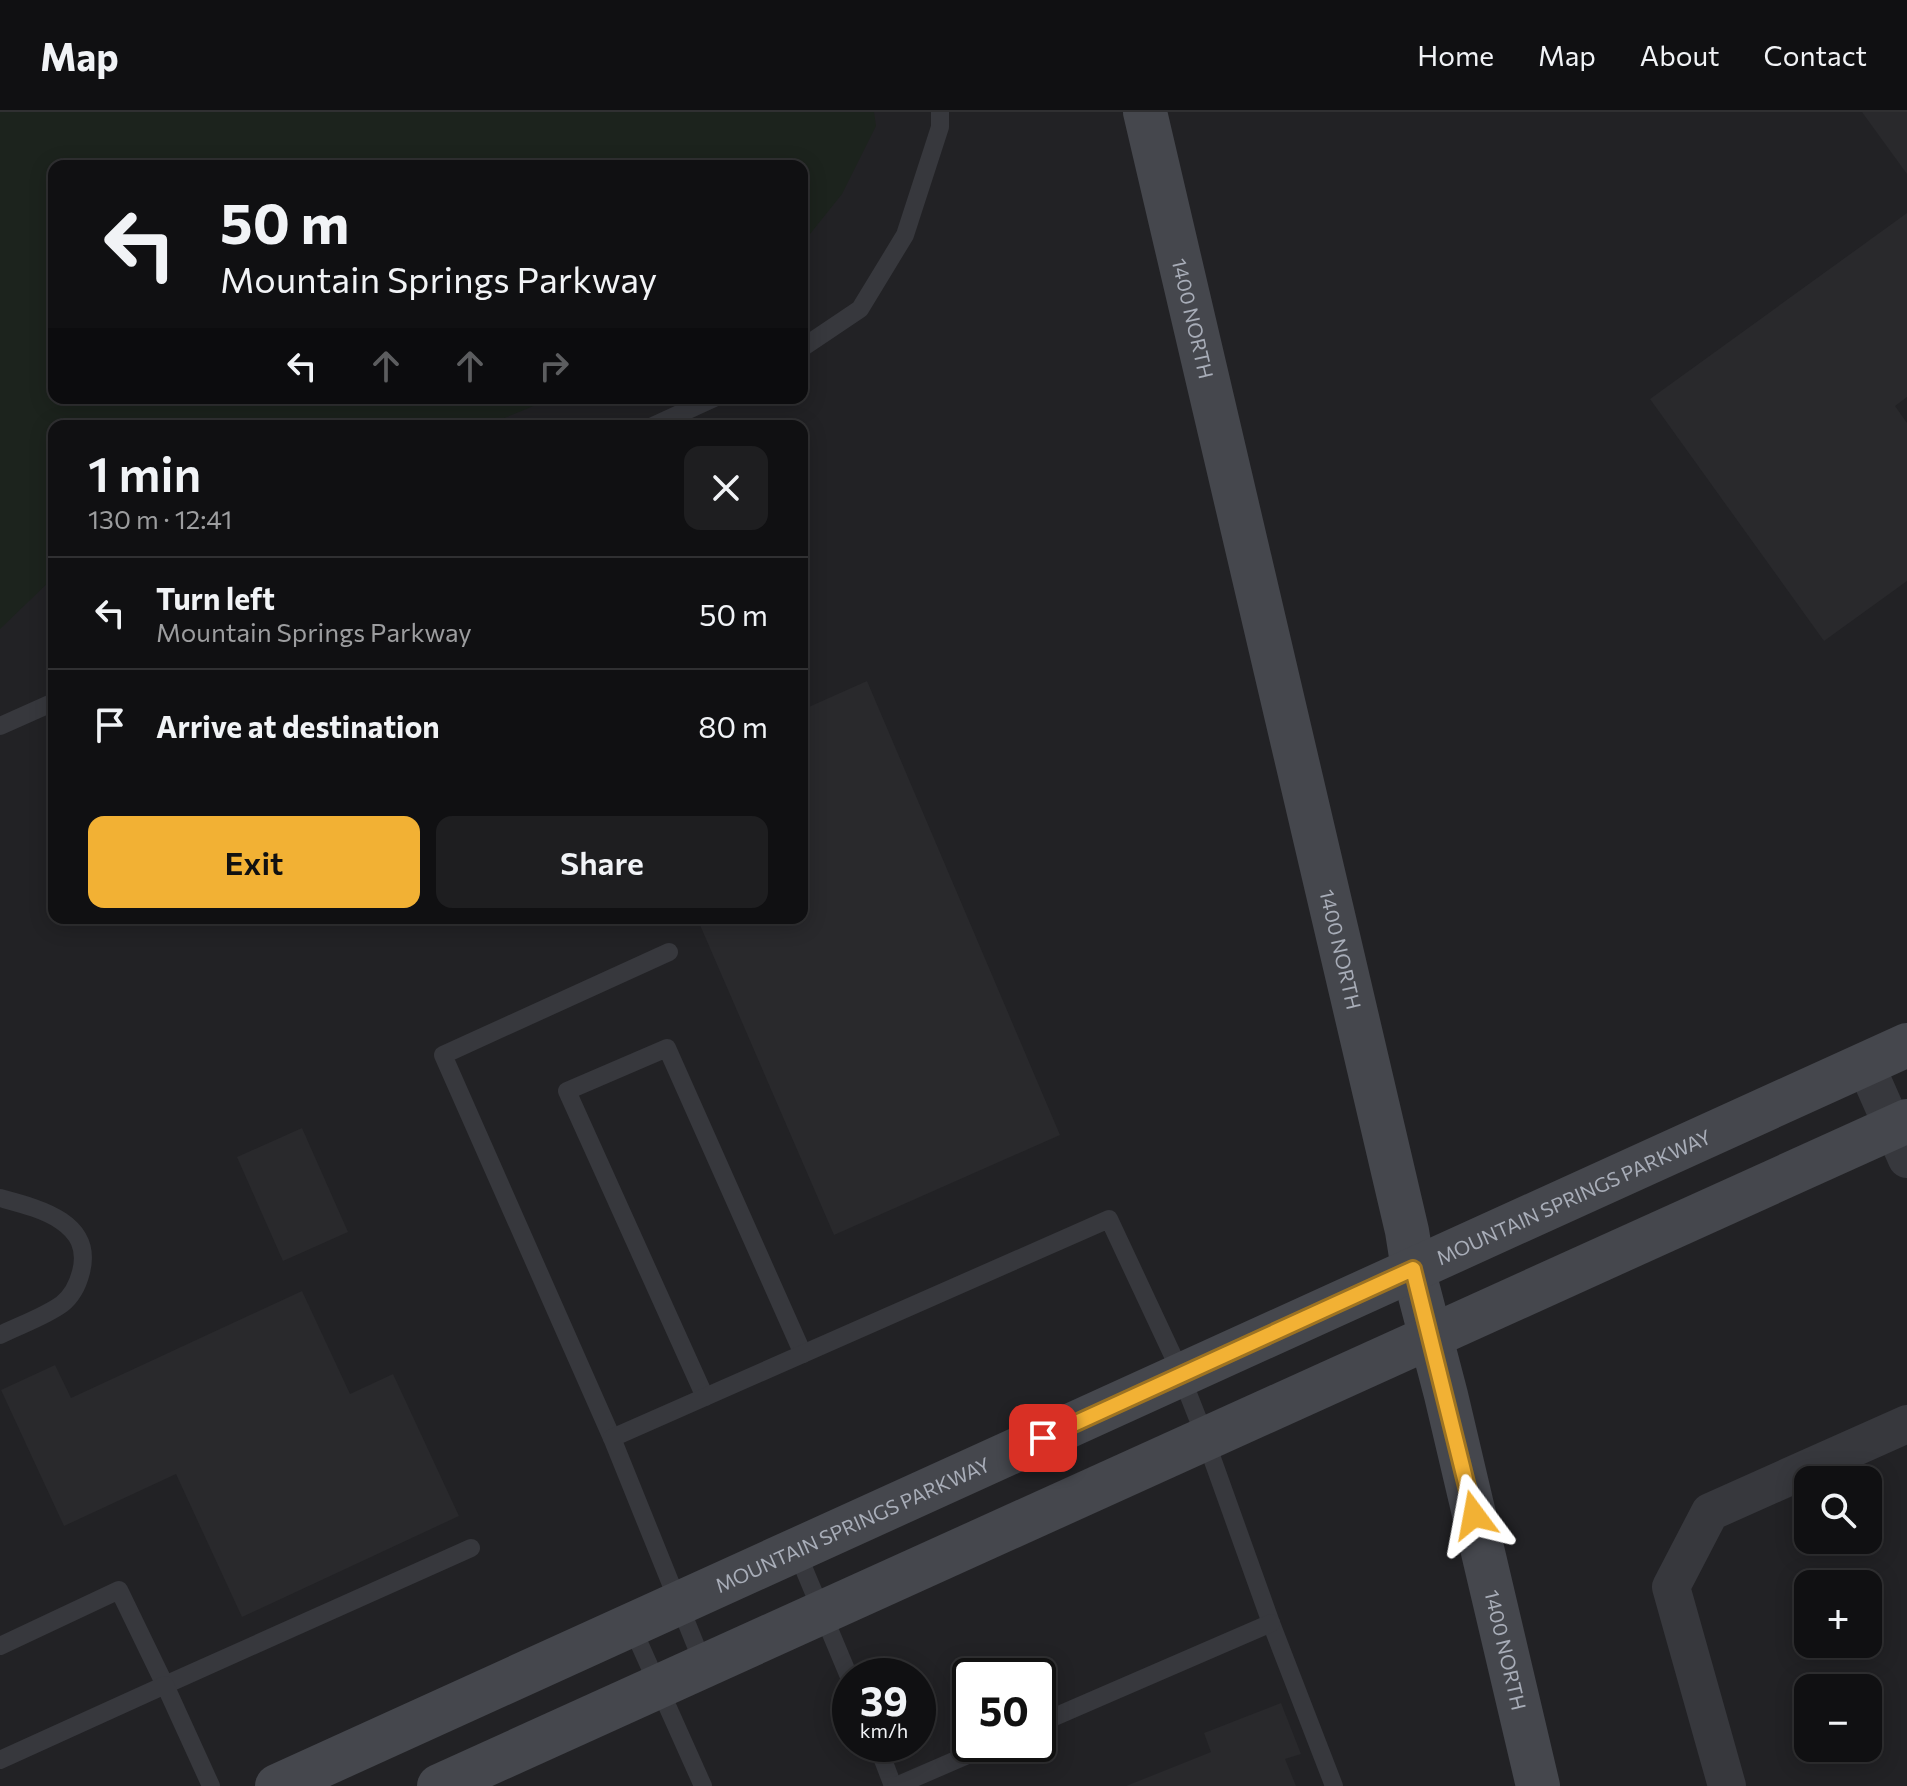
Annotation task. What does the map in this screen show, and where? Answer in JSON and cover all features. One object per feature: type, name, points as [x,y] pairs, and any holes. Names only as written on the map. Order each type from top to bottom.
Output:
[{"type":"street","name":"1400 NORTH","points":[[1145,112],[1413,1269],[1446,1395],[1538,1786]]},
{"type":"street","name":"MOUNTAIN SPRINGS PARKWAY","points":[[277,1786],[1907,1045]]},
{"type":"street","points":[[439,1786],[1430,1337],[1902,1136],[1865,1064]]},
{"type":"street","points":[[1727,1786],[1671,1587],[1710,1512],[1907,1424]]},
{"type":"lane","points":[[808,344],[860,309],[905,235],[940,127],[940,112]]},
{"type":"lane","points":[[666,420],[701,404]]},
{"type":"lane","points":[[0,726],[48,705]]},
{"type":"lane","points":[[669,952],[443,1055],[612,1438],[704,1666]]},
{"type":"lane","points":[[705,1397],[567,1091],[667,1048],[803,1354]]},
{"type":"lane","points":[[0,1198],[44,1210],[58,1218],[76,1235],[84,1258],[78,1285],[63,1303],[0,1335]]},
{"type":"lane","points":[[612,1438],[1109,1219],[1180,1375],[1334,1786]]},
{"type":"lane","points":[[0,1760],[471,1548]]},
{"type":"lane","points":[[796,1550],[841,1658]]},
{"type":"lane","points":[[0,1646],[119,1590],[211,1786]]},
{"type":"lane","points":[[1056,1716],[1271,1623]]},
{"type":"lane","points":[[631,1625],[703,1786]]},
{"type":"lane","points":[[885,1762],[895,1786],[952,1762]]},
{"type":"shaded area","points":[[0,112],[1907,112],[1907,1786],[0,1786]]},
{"type":"shaded area","points":[[0,112],[874,112],[876,126],[842,194],[808,236],[808,160],[48,160],[48,404],[538,404],[500,420],[48,420],[48,583],[0,629]]},
{"type":"building","points":[[1862,112],[1907,112],[1907,174]]},
{"type":"building","points":[[1907,213],[1907,397],[1895,406],[1907,423],[1907,581],[1824,641],[1650,399]]},
{"type":"building","points":[[867,681],[1060,1135],[834,1235],[700,924],[808,924],[808,707]]},
{"type":"building","points":[[302,1128],[348,1232],[283,1261],[237,1157]]},
{"type":"building","points":[[302,1291],[350,1394],[393,1374],[459,1516],[242,1617],[176,1474],[64,1526],[1,1390],[55,1365],[71,1398]]},
{"type":"building","points":[[1281,1703],[1301,1754],[1285,1759],[1296,1786],[1126,1786],[1211,1752],[1204,1733]]},
{"type":"route","points":[[1043,1438],[1413,1269],[1474,1515]]}]
